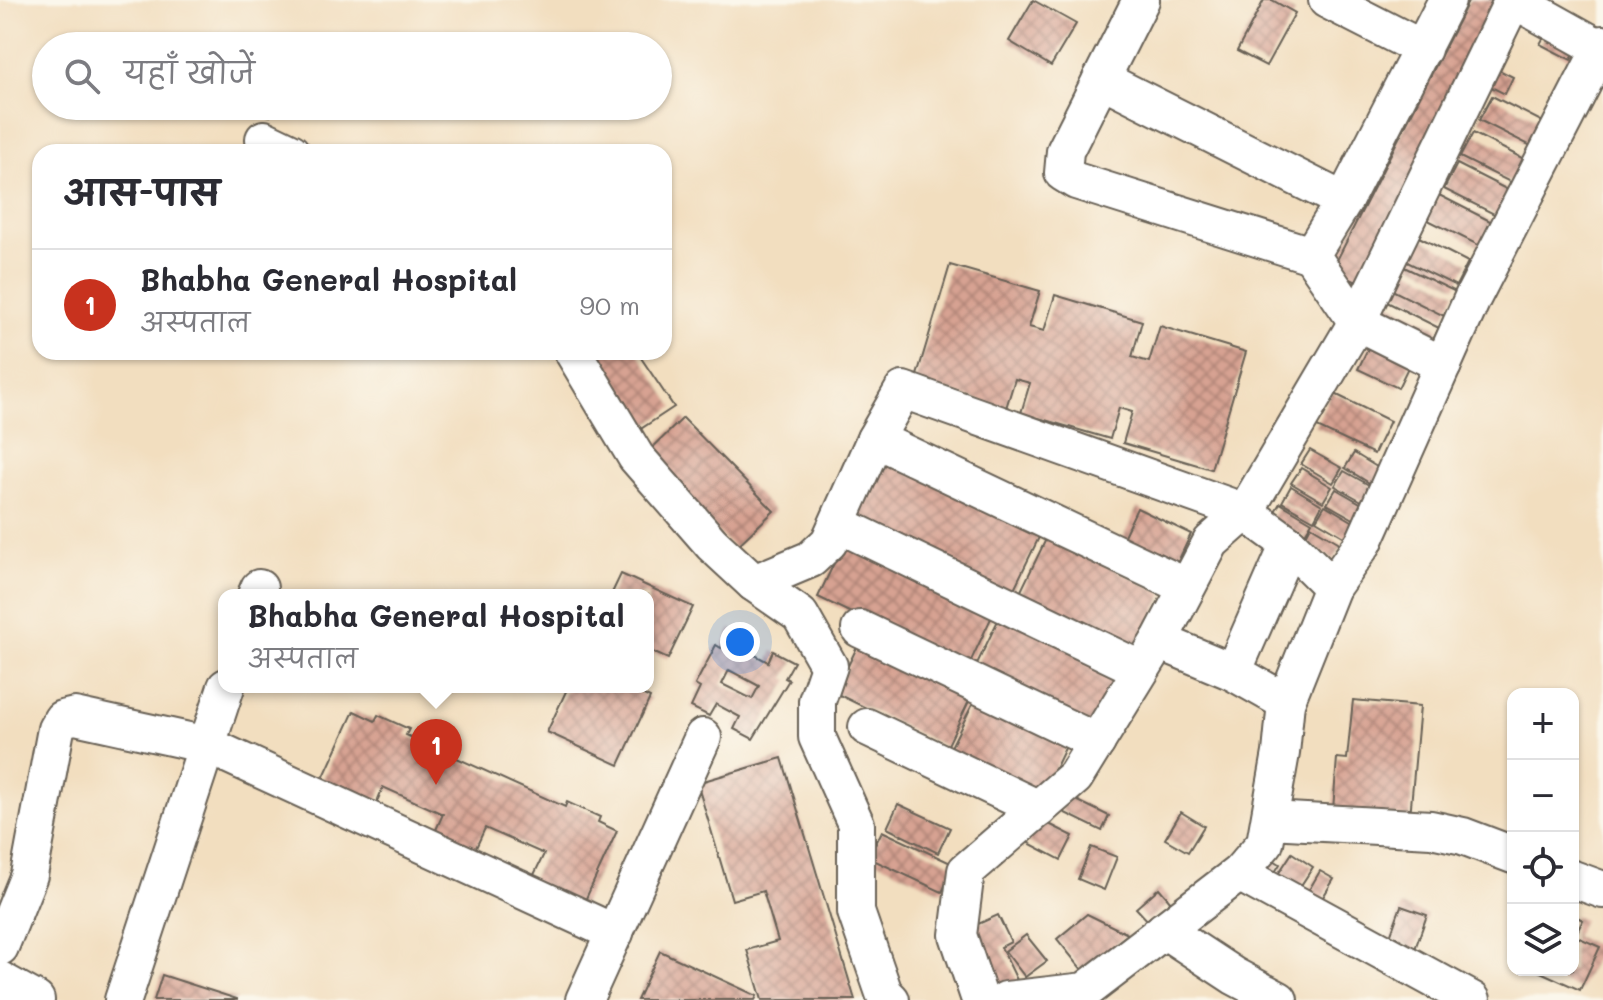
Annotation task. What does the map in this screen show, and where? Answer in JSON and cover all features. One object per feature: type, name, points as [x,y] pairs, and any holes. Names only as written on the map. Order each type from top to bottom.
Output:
[{"type":"street","points":[[1141,0],[1065,151],[1063,173],[1076,181],[1311,255],[1357,322],[1443,365]]},
{"type":"street","points":[[1327,0],[1423,49]]},
{"type":"street","points":[[1311,255],[1344,201],[1447,0]]},
{"type":"street","points":[[980,1000],[958,935],[966,871],[1075,777],[1150,655],[1211,542],[1245,512],[1357,322],[1513,0],[1602,46],[1473,297],[1364,542],[1332,587],[1286,702],[1265,843],[1239,873],[1164,930],[1093,996],[1006,1000]]},
{"type":"street","points":[[1101,79],[1344,201]]},
{"type":"street","points":[[578,360],[636,457],[712,544],[754,583],[800,615],[829,666],[817,701],[817,737],[856,824],[856,912],[884,993],[891,1000]]},
{"type":"street","points":[[754,583],[811,559],[829,542],[875,439],[903,390],[1245,512],[1289,544],[1332,587]]},
{"type":"street","points":[[875,439],[1185,586]]},
{"type":"street","points":[[838,524],[1150,655],[1233,672],[1286,702]]},
{"type":"street","points":[[1233,672],[1289,544]]},
{"type":"street","points":[[860,629],[1097,742]]},
{"type":"street","points":[[123,1000],[224,693]]},
{"type":"street","points":[[0,947],[29,875],[56,729],[62,719],[75,716],[207,745],[615,933]]},
{"type":"street","points":[[867,727],[1039,809]]},
{"type":"street","points":[[584,1000],[703,737]]},
{"type":"street","points":[[1270,820],[1431,829],[1463,836],[1507,853]]},
{"type":"street","points":[[1239,873],[1412,986],[1472,1000]]},
{"type":"street","points":[[1579,881],[1603,890]]},
{"type":"street","points":[[1164,930],[1234,976],[1279,1000]]},
{"type":"street","points":[[0,980],[36,1000]]},
{"type":"building","points":[[1033,0],[1076,24],[1051,66],[1009,41]]},
{"type":"building","points":[[1264,0],[1272,0],[1295,13],[1266,66],[1237,51]]},
{"type":"building","points":[[1469,0],[1512,0],[1367,287],[1332,270]]},
{"type":"building","points":[[1549,28],[1580,43],[1571,60],[1540,44]]},
{"type":"building","points":[[1485,63],[1513,77],[1505,94],[1477,80]]},
{"type":"building","points":[[1492,96],[1545,123],[1533,147],[1479,120]]},
{"type":"building","points":[[1473,133],[1526,160],[1514,184],[1460,157]]},
{"type":"building","points":[[1457,164],[1510,191],[1498,216],[1444,189]]},
{"type":"building","points":[[1439,195],[1492,222],[1480,246],[1426,219]]},
{"type":"building","points":[[1415,235],[1468,262],[1456,286],[1403,260]]},
{"type":"building","points":[[950,265],[1040,291],[1029,327],[1044,331],[1055,295],[1142,321],[1132,357],[1149,362],[1160,326],[1246,352],[1211,469],[1123,443],[1132,412],[1119,408],[1110,439],[1021,413],[1030,383],[1015,379],[1006,408],[915,382]]},
{"type":"building","points":[[1402,266],[1456,292],[1444,316],[1390,289]]},
{"type":"building","points":[[1385,301],[1439,328],[1427,352],[1373,325]]},
{"type":"building","points":[[1374,336],[1414,355],[1398,388],[1358,369]]},
{"type":"building","points":[[587,360],[642,360],[674,407],[636,432]]},
{"type":"building","points":[[1331,392],[1390,421],[1374,454],[1315,426]]},
{"type":"building","points":[[683,418],[774,511],[734,549],[644,456]]},
{"type":"building","points":[[884,450],[1044,527],[1011,595],[851,518]]},
{"type":"building","points":[[1310,450],[1342,468],[1333,483],[1301,464]]},
{"type":"building","points":[[1354,453],[1385,472],[1376,487],[1345,468]]},
{"type":"building","points":[[1301,468],[1332,487],[1323,502],[1291,483]]},
{"type":"building","points":[[1344,471],[1376,489],[1367,504],[1335,486]]},
{"type":"building","points":[[1291,486],[1322,505],[1314,520],[1282,502]]},
{"type":"building","points":[[1336,489],[1367,507],[1359,522],[1327,504]]},
{"type":"building","points":[[1280,503],[1312,522],[1303,537],[1271,518]]},
{"type":"building","points":[[1325,505],[1357,524],[1348,539],[1316,520]]},
{"type":"building","points":[[1137,508],[1191,534],[1174,570],[1120,544]]},
{"type":"building","points":[[1311,526],[1343,545],[1334,560],[1303,541]]},
{"type":"building","points":[[1047,537],[1164,593],[1135,653],[1018,597]]},
{"type":"building","points":[[845,540],[994,612],[967,669],[818,597]]},
{"type":"building","points":[[621,574],[654,589],[614,589]]},
{"type":"building","points":[[654,589],[693,607],[668,659],[654,653]]},
{"type":"building","points":[[1002,612],[1121,670],[1092,730],[973,672]]},
{"type":"building","points":[[731,629],[748,637],[742,648],[768,662],[773,651],[794,662],[785,678],[789,680],[753,739],[734,729],[740,717],[716,704],[709,716],[691,707],[700,688],[695,685],[716,645],[721,648]],"holes":[[[729,670],[759,686],[752,699],[722,684]]]},
{"type":"building","points":[[858,645],[970,699],[947,747],[835,693]]},
{"type":"building","points":[[565,693],[640,693],[650,698],[619,765],[547,732]]},
{"type":"building","points":[[975,699],[1067,744],[1042,796],[949,751]]},
{"type":"building","points":[[1353,700],[1420,706],[1410,817],[1333,810],[1337,758],[1347,759]]},
{"type":"building","points":[[354,711],[375,721],[378,715],[409,729],[406,735],[565,807],[567,802],[600,817],[598,822],[617,831],[583,905],[531,881],[544,854],[485,828],[475,850],[435,832],[443,814],[383,787],[374,809],[320,785]]},
{"type":"building","points":[[782,758],[855,1000],[762,1000],[747,950],[778,941],[763,891],[732,900],[697,783]]},
{"type":"building","points":[[1068,796],[1109,816],[1102,831],[1061,811]]},
{"type":"building","points":[[898,804],[950,828],[938,853],[887,828]]},
{"type":"building","points":[[1181,812],[1204,826],[1188,852],[1165,839]]},
{"type":"building","points":[[1037,818],[1073,836],[1061,860],[1025,841]]},
{"type":"building","points":[[882,831],[955,865],[942,892],[869,858]]},
{"type":"building","points":[[1091,847],[1117,857],[1104,890],[1078,879]]},
{"type":"building","points":[[1292,853],[1313,867],[1292,899],[1271,885]]},
{"type":"building","points":[[1264,854],[1280,864],[1269,882]]},
{"type":"building","points":[[1320,871],[1334,879],[1315,910],[1302,902]]},
{"type":"building","points":[[1159,888],[1171,902],[1148,921],[1136,908]]},
{"type":"building","points":[[1401,906],[1427,915],[1415,949],[1389,939]]},
{"type":"building","points":[[1087,914],[1128,934],[1083,971],[1057,939]]},
{"type":"building","points":[[998,915],[1011,942],[1001,947],[1018,982],[995,993],[965,930]]},
{"type":"building","points":[[1026,935],[1047,961],[1025,977],[1005,951]]},
{"type":"building","points":[[1579,938],[1600,947],[1580,990],[1549,976],[1579,976]]},
{"type":"building","points":[[660,951],[757,996],[755,1000],[637,1000]]},
{"type":"building","points":[[162,975],[237,999],[237,1000],[154,1000]]},
{"type":"place","name":"Bhabha General Hospital","points":[[436,785]]}]
